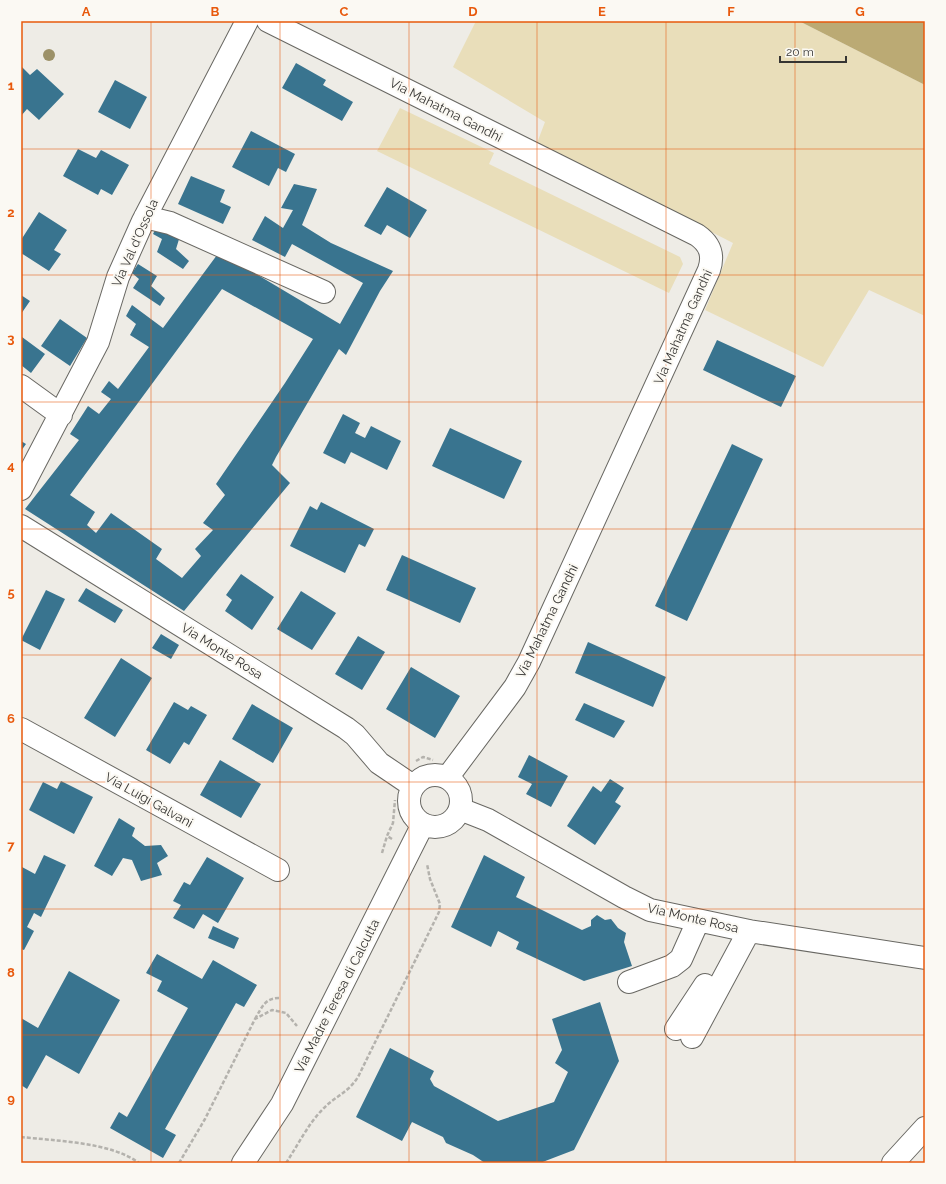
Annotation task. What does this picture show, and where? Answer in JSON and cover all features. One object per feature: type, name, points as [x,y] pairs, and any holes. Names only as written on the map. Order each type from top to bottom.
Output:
[{"type":"street","name":"Via Val d'Ossola","points":[[21,489],[98,342],[118,276],[145,217],[247,21]]},
{"type":"street","name":"Via Mahatma Gandhi","points":[[268,21],[697,235],[704,240],[711,254],[712,262],[709,270],[529,662],[514,687],[441,769]]},
{"type":"street","points":[[145,217],[170,223],[324,292]]},
{"type":"street","points":[[21,386],[61,415]]},
{"type":"street","name":"Via Monte Rosa","points":[[21,526],[346,728],[355,735],[378,764],[413,786]]},
{"type":"street","name":"Via Luigi Galvani","points":[[21,729],[278,870]]},
{"type":"street","points":[[441,769],[453,782],[460,794],[460,809],[456,817],[441,826],[432,827],[423,824],[416,819],[411,812],[409,803],[413,786],[425,777],[439,775],[441,769]]},
{"type":"street","name":"Via Monte Rosa","points":[[460,809],[488,820],[624,898],[650,910],[742,930],[925,958]]},
{"type":"street","name":"Via Madre Teresa di Calcutta","points":[[243,1163],[282,1104],[423,824]]},
{"type":"street","points":[[629,982],[672,966],[681,959],[698,921]]},
{"type":"street","points":[[684,1033],[711,977],[742,930]]},
{"type":"street","points":[[893,1163],[925,1128]]},
{"type":"path","points":[[412,763],[423,757],[441,769]]},
{"type":"path","points":[[286,1163],[315,1118],[325,1106],[351,1087],[358,1077],[439,912],[440,904],[430,880],[426,860],[422,855],[410,850],[388,836],[392,823],[395,798],[379,787],[389,771]]},
{"type":"path","points":[[179,1163],[205,1119],[264,1003],[271,998],[279,998]]},
{"type":"path","points":[[255,1019],[272,1010],[286,1013],[297,1026],[298,1031]]},
{"type":"path","points":[[21,1137],[102,1147],[124,1153],[139,1163]]},
{"type":"shaded area","points":[[476,21],[799,21],[925,85],[925,316],[869,290],[823,367],[705,310],[733,243],[537,143],[545,122],[453,67]]},
{"type":"shaded area","points":[[799,21],[925,21],[925,85]]},
{"type":"shaded area","points":[[400,108],[494,153],[489,164],[680,257],[683,264],[669,293],[377,151]]},
{"type":"building","points":[[296,63],[326,80],[323,85],[353,102],[342,121],[282,88]]},
{"type":"building","points":[[21,66],[30,75],[37,69],[64,94],[39,120],[27,109],[21,116]]},
{"type":"building","points":[[115,80],[147,97],[130,129],[98,112]]},
{"type":"building","points":[[251,131],[295,154],[286,172],[278,168],[269,186],[232,167]]},
{"type":"building","points":[[78,149],[96,158],[101,150],[129,165],[112,195],[101,189],[98,195],[63,176]]},
{"type":"building","points":[[191,176],[225,190],[220,202],[231,207],[223,224],[178,204]]},
{"type":"building","points":[[294,184],[317,189],[302,225],[331,243],[393,271],[380,291],[346,355],[339,349],[272,465],[290,483],[184,611],[25,509],[79,440],[70,434],[88,406],[99,414],[111,399],[101,392],[109,381],[118,389],[149,347],[130,335],[136,324],[126,316],[132,305],[163,328],[217,255],[251,271],[340,324],[363,283],[292,244],[285,257],[252,240],[265,216],[283,228],[293,210],[281,208]],"holes":[[[222,289],[313,339],[216,484],[225,495],[203,523],[213,530],[195,549],[201,556],[182,578],[156,559],[162,549],[111,513],[96,533],[87,525],[95,512],[70,495]]]},
{"type":"building","points":[[387,187],[427,210],[410,238],[387,225],[381,235],[364,226]]},
{"type":"building","points":[[39,212],[67,230],[54,250],[61,254],[49,271],[21,253],[21,240]]},
{"type":"building","points":[[157,226],[180,236],[176,249],[189,261],[183,269],[157,252],[162,239],[153,234]]},
{"type":"building","points":[[138,264],[157,276],[151,286],[165,298],[160,306],[133,288],[139,279],[132,273]]},
{"type":"building","points":[[21,295],[30,301],[21,314]]},
{"type":"building","points":[[60,319],[87,338],[70,366],[41,346]]},
{"type":"building","points":[[22,337],[45,354],[31,373],[21,365]]},
{"type":"building","points":[[717,340],[796,376],[781,407],[703,370]]},
{"type":"building","points":[[343,414],[360,423],[355,433],[365,438],[371,426],[401,441],[387,470],[351,452],[345,464],[323,453]]},
{"type":"building","points":[[450,428],[522,461],[504,499],[432,466]]},
{"type":"building","points":[[21,441],[26,444],[21,451]]},
{"type":"building","points":[[732,444],[763,459],[687,621],[655,606]]},
{"type":"building","points":[[321,502],[374,529],[365,547],[359,544],[345,573],[290,546],[310,506],[317,510]]},
{"type":"building","points":[[402,555],[476,588],[460,623],[386,590]]},
{"type":"building","points":[[241,574],[274,597],[252,630],[225,611],[232,600],[226,595]]},
{"type":"building","points":[[86,588],[123,610],[115,623],[78,601]]},
{"type":"building","points":[[46,590],[65,599],[40,650],[21,640]]},
{"type":"building","points":[[301,591],[336,613],[312,650],[277,629]]},
{"type":"building","points":[[161,634],[179,645],[171,659],[152,648]]},
{"type":"building","points":[[358,636],[385,652],[362,690],[335,674]]},
{"type":"building","points":[[588,642],[666,677],[653,707],[575,673]]},
{"type":"building","points":[[121,658],[152,678],[115,737],[84,718]]},
{"type":"building","points":[[411,667],[460,696],[435,738],[386,709]]},
{"type":"building","points":[[174,702],[188,710],[191,706],[207,715],[189,745],[184,742],[170,764],[146,750]]},
{"type":"building","points":[[584,703],[625,721],[614,738],[575,720]]},
{"type":"building","points":[[252,704],[293,728],[273,763],[232,739]]},
{"type":"building","points":[[529,755],[568,776],[551,807],[526,794],[532,784],[518,777]]},
{"type":"building","points":[[220,760],[261,784],[241,818],[200,795]]},
{"type":"building","points":[[610,779],[624,788],[615,802],[621,806],[595,845],[567,826],[593,786],[601,792]]},
{"type":"building","points":[[61,781],[93,797],[74,834],[29,810],[43,782],[57,789]]},
{"type":"building","points":[[119,818],[135,828],[132,836],[145,846],[161,845],[168,856],[157,863],[162,875],[141,881],[132,860],[123,858],[112,876],[94,866]]},
{"type":"building","points":[[44,855],[66,865],[41,917],[34,913],[27,927],[34,931],[24,950],[21,949],[21,868],[22,867],[35,874]]},
{"type":"building","points":[[484,855],[525,877],[516,897],[582,930],[591,926],[591,920],[597,915],[605,920],[611,919],[618,928],[626,933],[624,942],[632,966],[584,981],[516,949],[519,942],[498,931],[491,947],[451,927]]},
{"type":"building","points":[[207,857],[244,878],[218,923],[203,914],[194,929],[173,918],[181,905],[173,901],[184,882],[190,885]]},
{"type":"building","points":[[213,926],[239,938],[234,949],[208,938]]},
{"type":"building","points":[[157,954],[202,979],[213,960],[257,985],[244,1007],[236,1003],[165,1129],[176,1135],[163,1158],[110,1128],[119,1112],[127,1117],[188,1008],[157,991],[162,981],[146,973]]},
{"type":"building","points":[[69,971],[120,1000],[79,1074],[46,1055],[27,1089],[21,1085],[21,1018],[38,1028]]},
{"type":"building","points":[[600,1002],[619,1061],[574,1150],[540,1163],[485,1163],[473,1155],[446,1143],[443,1137],[412,1122],[402,1141],[356,1117],[390,1048],[434,1071],[430,1079],[434,1086],[498,1121],[554,1102],[568,1072],[555,1063],[562,1050],[552,1019]]}]
